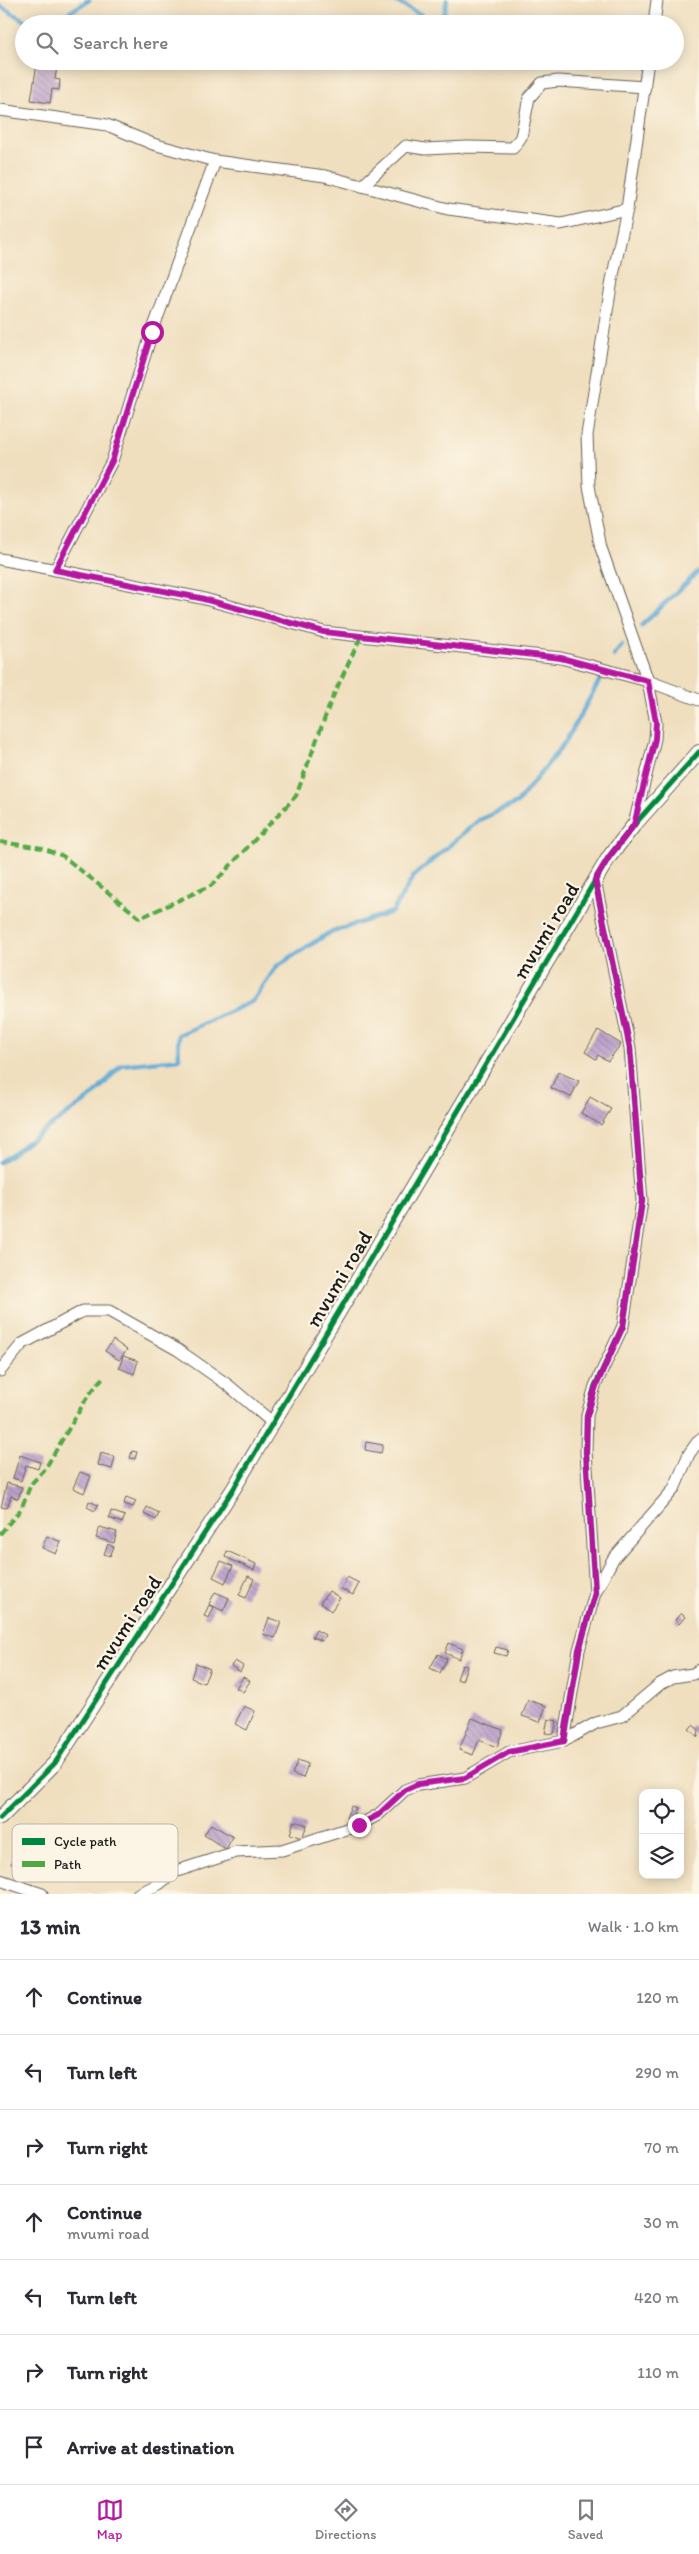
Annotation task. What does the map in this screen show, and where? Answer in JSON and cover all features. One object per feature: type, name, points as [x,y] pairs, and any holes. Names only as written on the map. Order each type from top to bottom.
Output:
[{"type":"street","points":[[655,15],[657,0]]},
{"type":"street","points":[[634,825],[655,739],[656,722],[648,681],[601,548],[589,486],[587,435],[612,280],[627,209],[647,70]]},
{"type":"street","points":[[362,186],[406,146],[425,149],[467,146],[513,148],[521,137],[529,98],[542,83],[558,81],[645,87]]},
{"type":"street","points":[[0,110],[107,125],[153,144],[214,162],[325,176],[448,209],[561,224],[627,209]]},
{"type":"street","points":[[55,570],[112,461],[152,332],[214,162]]},
{"type":"street","points":[[0,558],[200,598],[324,632],[561,658],[648,681],[699,700]]},
{"type":"street","name":"mvumi road","points":[[0,1818],[55,1763],[234,1488],[609,857],[634,825],[699,752]]},
{"type":"street","points":[[595,880],[630,1048],[642,1201],[623,1326],[596,1386],[587,1415],[586,1452],[595,1593]]},
{"type":"street","points":[[0,1371],[22,1344],[83,1311],[109,1311],[178,1350],[228,1385],[273,1422]]},
{"type":"street","points":[[564,1741],[579,1650],[595,1593],[613,1559],[674,1489],[689,1454],[699,1440]]},
{"type":"street","points":[[178,1871],[236,1852],[282,1850],[359,1825],[378,1815],[405,1790],[418,1784],[465,1778],[509,1752],[564,1741],[596,1722],[622,1716],[660,1684],[673,1677],[693,1674],[699,1670]]},
{"type":"street","points":[[0,1880],[42,1894]]},
{"type":"street","points":[[138,1894],[162,1882]]},
{"type":"building","points":[[36,70],[56,70],[55,79],[60,80],[59,90],[52,89],[50,103],[31,100]]},
{"type":"building","points":[[598,1030],[621,1044],[608,1061],[598,1055],[596,1059],[585,1052]]},
{"type":"building","points":[[558,1072],[579,1081],[571,1097],[551,1088]]},
{"type":"building","points":[[590,1097],[611,1109],[601,1125],[581,1113]]},
{"type":"building","points":[[113,1340],[127,1350],[119,1360],[105,1351]]},
{"type":"building","points":[[123,1356],[138,1361],[134,1374],[119,1368]]},
{"type":"building","points":[[366,1442],[383,1445],[381,1453],[365,1450]]},
{"type":"building","points":[[132,1451],[137,1452],[135,1459],[130,1458]]},
{"type":"building","points":[[101,1453],[115,1457],[112,1469],[98,1465]]},
{"type":"building","points":[[20,1455],[40,1462],[38,1469],[26,1465],[21,1481],[13,1478]]},
{"type":"building","points":[[80,1472],[91,1476],[84,1493],[73,1488]]},
{"type":"building","points":[[7,1483],[22,1487],[18,1499],[11,1496],[7,1508],[1,1507]]},
{"type":"building","points":[[126,1497],[136,1501],[133,1507],[124,1504]]},
{"type":"building","points":[[89,1501],[98,1505],[95,1511],[87,1507]]},
{"type":"building","points":[[147,1507],[159,1513],[156,1520],[144,1514]]},
{"type":"building","points":[[111,1511],[125,1516],[122,1523],[109,1518]]},
{"type":"building","points":[[100,1527],[117,1532],[114,1543],[96,1538]]},
{"type":"building","points":[[47,1536],[61,1542],[56,1554],[42,1548]]},
{"type":"building","points":[[108,1544],[114,1547],[110,1556],[104,1554]]},
{"type":"building","points":[[227,1551],[256,1564],[254,1570],[225,1557]]},
{"type":"building","points":[[221,1561],[233,1566],[225,1583],[213,1577]]},
{"type":"building","points":[[248,1576],[254,1579],[246,1598],[239,1595]]},
{"type":"building","points":[[347,1577],[359,1583],[353,1595],[341,1589]]},
{"type":"building","points":[[329,1591],[340,1598],[331,1611],[320,1603]]},
{"type":"building","points":[[215,1592],[229,1598],[223,1611],[209,1604]]},
{"type":"building","points":[[209,1605],[214,1607],[209,1618],[204,1616]]},
{"type":"building","points":[[681,1613],[685,1617],[679,1624],[675,1620]]},
{"type":"building","points":[[269,1618],[281,1622],[275,1638],[263,1634]]},
{"type":"building","points":[[316,1630],[325,1635],[322,1641],[312,1637]]},
{"type":"building","points":[[449,1643],[463,1649],[459,1659],[445,1653]]},
{"type":"building","points":[[496,1647],[508,1650],[506,1656],[494,1653]]},
{"type":"building","points":[[438,1654],[447,1659],[440,1673],[430,1668]]},
{"type":"building","points":[[235,1661],[243,1666],[240,1672],[231,1666]]},
{"type":"building","points":[[196,1663],[210,1669],[204,1683],[191,1678]]},
{"type":"building","points":[[462,1665],[467,1666],[462,1681],[457,1679]]},
{"type":"building","points":[[243,1677],[250,1681],[243,1692],[236,1688]]},
{"type":"building","points":[[528,1700],[546,1706],[540,1722],[522,1716]]},
{"type":"building","points":[[244,1706],[255,1711],[247,1730],[235,1724]]},
{"type":"building","points":[[472,1718],[503,1730],[497,1747],[479,1740],[473,1755],[459,1750]]},
{"type":"building","points":[[548,1719],[557,1721],[554,1734],[545,1733]]},
{"type":"building","points":[[693,1725],[699,1730],[698,1737],[689,1729]]},
{"type":"building","points":[[298,1760],[308,1764],[303,1778],[292,1774]]},
{"type":"building","points":[[351,1806],[356,1808],[351,1820],[346,1818]]},
{"type":"building","points":[[294,1821],[307,1825],[302,1838],[290,1834]]},
{"type":"building","points":[[211,1824],[233,1837],[226,1849],[204,1835]]},
{"type":"waterway","points":[[65,15],[89,0]]},
{"type":"waterway","points":[[393,0],[421,15]]},
{"type":"waterway","points":[[444,15],[447,0]]},
{"type":"waterway","points":[[0,6],[15,15]]},
{"type":"waterway","points":[[641,626],[699,571]]},
{"type":"waterway","points":[[614,656],[622,645]]},
{"type":"waterway","points":[[0,1162],[94,1095],[121,1065],[179,1059],[178,1035],[253,1001],[277,966],[329,933],[392,912],[414,876],[479,820],[517,803],[566,741],[602,676]]},
{"type":"marked path","points":[[0,842],[42,848],[63,856],[140,918],[212,885],[296,796],[331,701],[361,636]]},
{"type":"marked path","points":[[0,1534],[21,1509],[31,1484],[45,1469],[88,1396],[104,1376]]},
{"type":"cycle path","points":[[0,1818],[55,1763],[234,1488],[609,857],[634,825],[699,752]]},
{"type":"cycle path","points":[[564,1741],[579,1650],[595,1593],[586,1452],[587,1415],[595,1386],[623,1326],[642,1201],[630,1048],[595,880]]},
{"type":"route","points":[[152,332],[112,461],[55,570],[200,598],[324,632],[561,658],[648,681],[656,722],[655,739],[634,825],[609,857],[595,880],[630,1048],[642,1201],[623,1326],[596,1386],[587,1415],[586,1452],[595,1593],[579,1650],[564,1741],[548,1746],[509,1752],[492,1760],[474,1774],[465,1778],[418,1784],[405,1790],[378,1815],[359,1825]]}]
